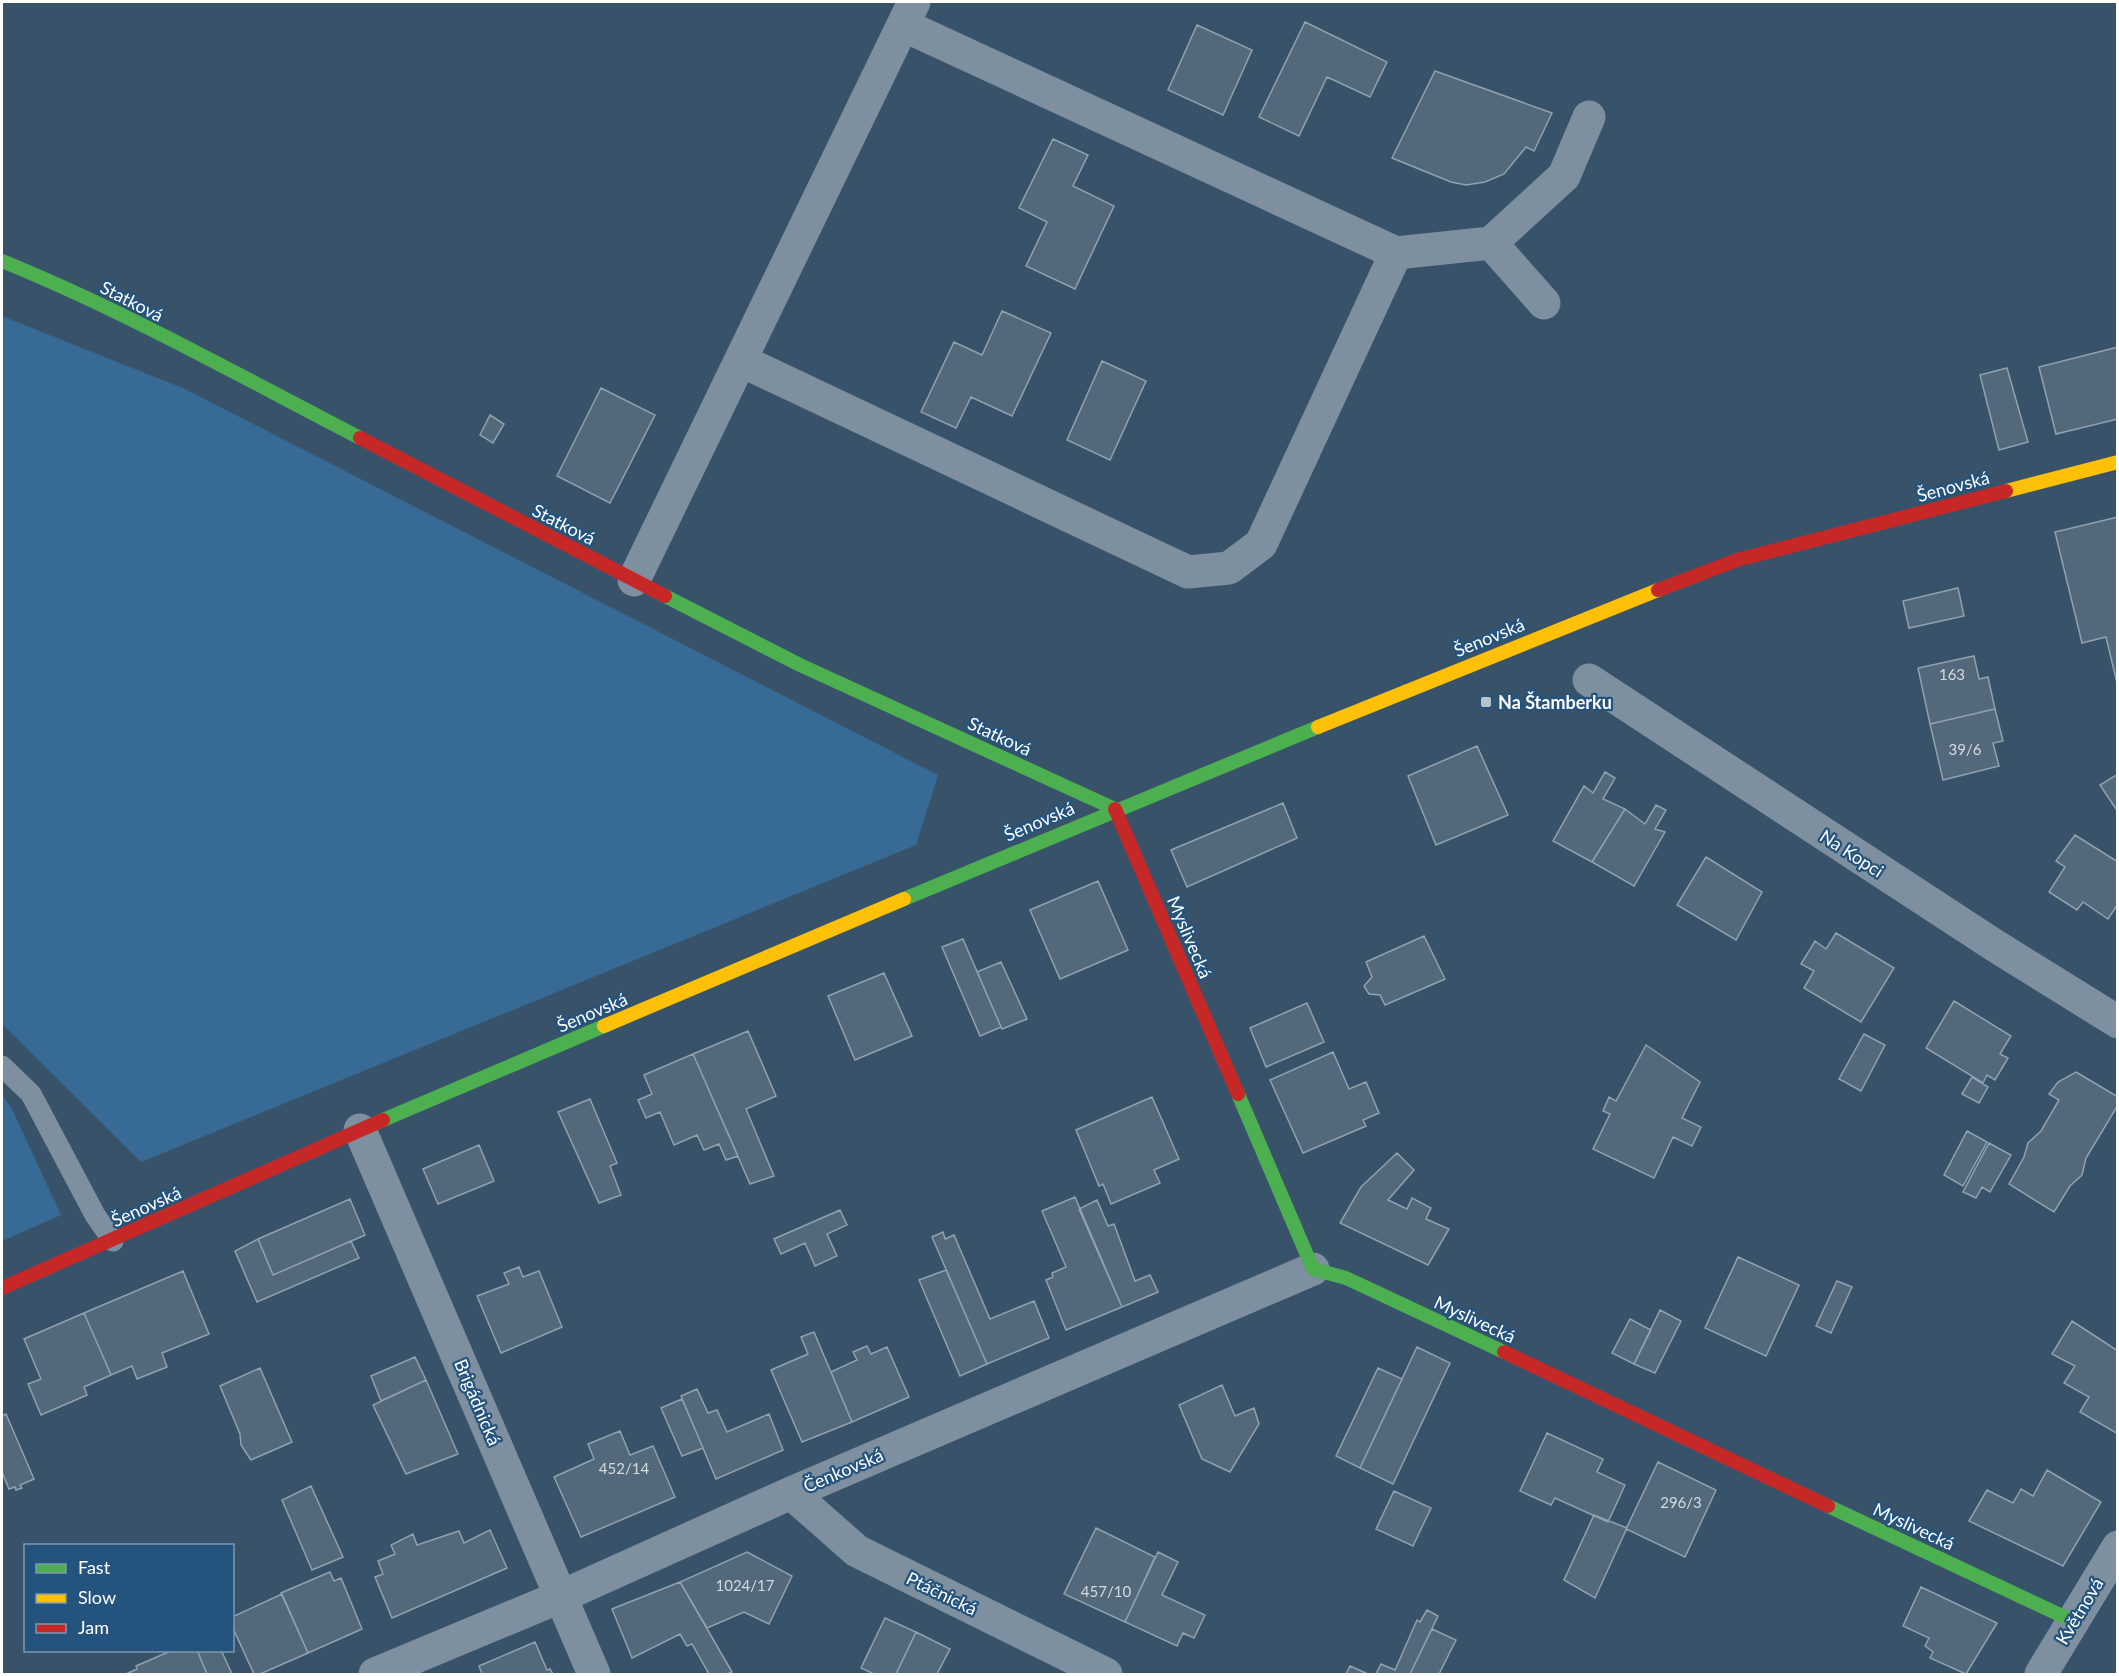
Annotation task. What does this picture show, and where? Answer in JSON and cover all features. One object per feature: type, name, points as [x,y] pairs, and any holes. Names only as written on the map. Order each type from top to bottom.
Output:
[{"type":"street","points":[[634,580],[909,13],[1396,253],[1491,243],[1564,176],[1589,117]]},
{"type":"street","points":[[1491,243],[1544,303]]},
{"type":"street","points":[[742,361],[1188,572],[1229,568],[1261,544],[1396,253]]},
{"type":"street","name":"Statková","points":[[2,261],[51,281],[144,327],[800,665],[1115,809]]},
{"type":"street","name":"Šenovská","points":[[2,1287],[112,1241],[360,1130],[1115,809],[1560,628],[1737,560],[2118,462]]},
{"type":"street","name":"Na Kopci","points":[[1589,680],[1994,945],[2118,1022]]},
{"type":"street","name":"Myslivecká","points":[[1115,809],[1313,1269],[1346,1278],[2073,1621]]},
{"type":"street","name":"Brigádnická","points":[[360,1130],[594,1674]]},
{"type":"street","name":"Čenkovská","points":[[375,1674],[562,1596],[791,1493],[1313,1269]]},
{"type":"street","name":"Ptáčnická","points":[[791,1493],[857,1551],[1106,1674]]},
{"type":"street","name":"Květnová","points":[[2041,1674],[2118,1547]]},
{"type":"lane","points":[[2,1066],[31,1094],[95,1215],[112,1241]]},
{"type":"shaded area","points":[[2,316],[185,389],[938,775],[916,845],[141,1162],[2,1024]]},
{"type":"shaded area","points":[[2,1094],[12,1109],[61,1215],[2,1241]]},
{"type":"building","points":[[1305,22],[1387,62],[1370,97],[1327,77],[1299,136],[1259,117]]},
{"type":"building","points":[[1197,25],[1252,50],[1223,115],[1168,90]]},
{"type":"building","points":[[1435,71],[1552,113],[1534,151],[1526,147],[1504,174],[1485,182],[1466,185],[1451,182],[1392,158]]},
{"type":"building","points":[[1053,139],[1088,155],[1073,186],[1114,206],[1075,289],[1026,266],[1047,222],[1019,208]]},
{"type":"building","points":[[1002,311],[1051,333],[1012,416],[971,397],[956,428],[921,412],[954,342],[982,355]]},
{"type":"building","points":[[2118,347],[2118,419],[2056,434],[2039,367]]},
{"type":"building","points":[[1102,361],[1146,381],[1110,460],[1067,440]]},
{"type":"building","points":[[2007,368],[2028,442],[1999,450],[1980,375]]},
{"type":"building","points":[[601,388],[655,415],[610,503],[557,476]]},
{"type":"building","points":[[490,415],[504,424],[493,443],[480,435]]},
{"type":"building","points":[[2118,517],[2117,683],[2106,637],[2082,643],[2055,532]]},
{"type":"building","points":[[1958,588],[1964,616],[1909,628],[1903,601]]},
{"type":"building","points":[[1974,656],[1979,679],[1988,677],[1995,709],[1930,724],[1918,668]]},
{"type":"building","points":[[1995,709],[2003,741],[1993,743],[1999,766],[1943,780],[1930,724]]},
{"type":"building","points":[[1477,746],[1508,815],[1436,845],[1408,776]]},
{"type":"building","points":[[1605,772],[1615,778],[1603,799],[1625,809],[1592,862],[1553,841],[1584,786],[1593,793]]},
{"type":"building","points":[[2118,774],[2118,812],[2100,785]]},
{"type":"building","points":[[1283,803],[1297,838],[1187,887],[1171,850]]},
{"type":"building","points":[[1656,805],[1666,810],[1655,829],[1665,832],[1634,886],[1592,862],[1625,809],[1645,824]]},
{"type":"building","points":[[2075,835],[2118,862],[2118,904],[2108,919],[2083,902],[2077,910],[2049,892],[2065,867],[2056,861]]},
{"type":"building","points":[[1706,857],[1762,892],[1736,940],[1677,905]]},
{"type":"building","points":[[1098,881],[1128,950],[1060,979],[1030,910]]},
{"type":"building","points":[[1836,933],[1894,968],[1861,1022],[1804,988],[1814,971],[1801,964],[1815,941],[1826,949]]},
{"type":"building","points":[[1424,936],[1445,979],[1385,1005],[1380,995],[1369,994],[1364,986],[1372,977],[1366,962]]},
{"type":"building","points":[[963,939],[1001,1027],[980,1036],[942,947]]},
{"type":"building","points":[[1001,962],[1027,1019],[1002,1029],[977,972]]},
{"type":"building","points":[[884,973],[912,1036],[855,1060],[828,996]]},
{"type":"building","points":[[1954,1001],[2011,1036],[2000,1054],[2008,1058],[1995,1080],[1987,1075],[1983,1083],[1926,1048]]},
{"type":"building","points":[[1307,1003],[1324,1042],[1266,1067],[1250,1028]]},
{"type":"building","points":[[748,1031],[776,1096],[746,1109],[774,1176],[750,1184],[693,1054]]},
{"type":"building","points":[[1864,1034],[1885,1045],[1861,1091],[1839,1079]]},
{"type":"building","points":[[1646,1045],[1700,1082],[1682,1118],[1701,1127],[1692,1146],[1673,1137],[1654,1178],[1593,1149],[1610,1114],[1603,1111],[1609,1097],[1616,1101]]},
{"type":"building","points":[[1333,1052],[1349,1089],[1366,1082],[1379,1113],[1363,1120],[1366,1126],[1303,1153],[1270,1080]]},
{"type":"building","points":[[693,1054],[738,1156],[726,1160],[719,1144],[704,1150],[697,1135],[674,1145],[660,1112],[646,1118],[638,1100],[652,1094],[644,1075]]},
{"type":"building","points":[[2076,1072],[2118,1097],[2118,1105],[2086,1158],[2082,1175],[2070,1186],[2054,1212],[2009,1184],[2024,1157],[2028,1143],[2041,1131],[2059,1100],[2049,1094],[2058,1082]]},
{"type":"building","points":[[1972,1077],[1988,1087],[1979,1103],[1962,1094]]},
{"type":"building","points":[[1152,1097],[1179,1159],[1154,1170],[1160,1183],[1111,1204],[1103,1184],[1099,1186],[1076,1130]]},
{"type":"building","points":[[590,1099],[617,1163],[610,1166],[621,1195],[599,1203],[558,1112]]},
{"type":"building","points":[[1967,1131],[1987,1142],[1963,1186],[1944,1175]]},
{"type":"building","points":[[1989,1143],[2011,1155],[1990,1192],[1982,1187],[1976,1198],[1963,1192]]},
{"type":"building","points":[[479,1145],[494,1181],[438,1204],[423,1169]]},
{"type":"building","points":[[1397,1153],[1414,1170],[1388,1200],[1407,1209],[1412,1198],[1431,1208],[1426,1219],[1449,1229],[1428,1265],[1340,1223],[1361,1187]]},
{"type":"building","points":[[1075,1197],[1122,1307],[1066,1330],[1046,1280],[1053,1277],[1052,1273],[1066,1267],[1042,1211]]},
{"type":"building","points":[[350,1199],[365,1235],[273,1275],[258,1239]]},
{"type":"building","points":[[1097,1200],[1108,1226],[1114,1224],[1135,1281],[1150,1275],[1158,1292],[1122,1307],[1079,1209]]},
{"type":"building","points":[[840,1210],[847,1225],[827,1234],[837,1256],[815,1266],[805,1243],[781,1254],[774,1239]]},
{"type":"building","points":[[943,1232],[945,1239],[954,1235],[990,1319],[1034,1301],[1049,1338],[987,1364],[932,1237]]},
{"type":"building","points":[[258,1239],[273,1275],[351,1241],[359,1258],[257,1302],[235,1251]]},
{"type":"building","points":[[1738,1257],[1799,1285],[1766,1356],[1705,1328]]},
{"type":"building","points":[[519,1267],[523,1277],[539,1271],[562,1327],[501,1353],[477,1296],[509,1284],[504,1273]]},
{"type":"building","points":[[946,1270],[987,1364],[960,1376],[919,1280]]},
{"type":"building","points":[[183,1271],[209,1334],[162,1353],[167,1367],[137,1379],[132,1366],[111,1375],[84,1313]]},
{"type":"building","points":[[1837,1281],[1852,1287],[1831,1333],[1816,1326]]},
{"type":"building","points":[[1660,1310],[1681,1321],[1655,1373],[1634,1364]]},
{"type":"building","points":[[84,1313],[111,1375],[84,1387],[87,1395],[41,1415],[28,1384],[41,1379],[24,1339]]},
{"type":"building","points":[[1630,1319],[1651,1330],[1634,1364],[1612,1353]]},
{"type":"building","points":[[2072,1321],[2118,1351],[2118,1434],[2080,1412],[2089,1397],[2064,1383],[2075,1366],[2052,1354]]},
{"type":"building","points":[[814,1332],[852,1422],[802,1442],[771,1370],[808,1354],[801,1337]]},
{"type":"building","points":[[867,1346],[871,1354],[887,1347],[909,1397],[852,1422],[831,1372],[857,1360],[853,1352]]},
{"type":"building","points":[[1417,1347],[1450,1363],[1393,1484],[1360,1468]]},
{"type":"building","points":[[415,1357],[426,1380],[381,1401],[371,1376]]},
{"type":"building","points":[[260,1368],[292,1442],[251,1460],[241,1445],[240,1434],[220,1386]]},
{"type":"building","points":[[1378,1368],[1402,1379],[1360,1468],[1336,1456]]},
{"type":"building","points":[[426,1380],[458,1454],[406,1474],[373,1405]]},
{"type":"building","points":[[1222,1385],[1235,1416],[1254,1408],[1259,1424],[1230,1472],[1202,1459],[1179,1405]]},
{"type":"building","points":[[697,1389],[708,1413],[717,1410],[727,1432],[769,1414],[783,1450],[716,1479],[681,1396]]},
{"type":"building","points":[[682,1399],[703,1448],[682,1456],[661,1408]]},
{"type":"building","points":[[6,1414],[34,1479],[20,1485],[22,1488],[16,1490],[15,1487],[9,1489],[2,1472],[2,1416]]},
{"type":"building","points":[[620,1431],[630,1455],[653,1446],[675,1497],[581,1537],[554,1477],[594,1459],[588,1444]]},
{"type":"building","points":[[1547,1433],[1603,1459],[1597,1472],[1625,1485],[1608,1522],[1555,1498],[1551,1505],[1520,1491]]},
{"type":"building","points":[[1658,1462],[1716,1490],[1685,1557],[1626,1529]]},
{"type":"building","points":[[2047,1470],[2101,1502],[2063,1566],[1969,1521],[1987,1490],[2013,1503],[2021,1489],[2033,1496]]},
{"type":"building","points":[[311,1486],[343,1557],[312,1570],[282,1500]]},
{"type":"building","points":[[1394,1491],[1431,1508],[1413,1546],[1376,1529]]},
{"type":"building","points":[[1594,1515],[1627,1528],[1595,1598],[1564,1580]]},
{"type":"building","points":[[1096,1528],[1155,1557],[1125,1622],[1064,1594]]},
{"type":"building","points":[[490,1530],[507,1568],[392,1618],[375,1577],[383,1574],[378,1561],[395,1554],[391,1545],[413,1534],[417,1545],[459,1531],[464,1543]]},
{"type":"building","points":[[747,1552],[792,1576],[769,1624],[744,1612],[707,1628],[680,1582]]},
{"type":"building","points":[[1158,1552],[1178,1562],[1162,1595],[1205,1615],[1194,1638],[1183,1633],[1177,1646],[1125,1622]]},
{"type":"building","points":[[330,1572],[334,1581],[341,1578],[362,1629],[308,1653],[281,1593]]},
{"type":"building","points":[[680,1582],[732,1672],[709,1674],[692,1644],[687,1646],[680,1634],[632,1658],[612,1609]]},
{"type":"building","points":[[1921,1587],[1997,1623],[1966,1674],[1930,1658],[1933,1652],[1925,1646],[1929,1638],[1903,1626]]},
{"type":"building","points":[[282,1594],[308,1653],[260,1674],[254,1674],[234,1630],[234,1616]]},
{"type":"building","points":[[1427,1610],[1438,1616],[1410,1674],[1376,1674],[1381,1664],[1395,1670],[1417,1620],[1420,1622]]},
{"type":"building","points":[[885,1618],[916,1632],[896,1674],[874,1674],[861,1668]]},
{"type":"building","points":[[1432,1629],[1456,1640],[1439,1674],[1410,1674]]},
{"type":"building","points":[[916,1632],[950,1649],[937,1674],[896,1674]]},
{"type":"building","points":[[535,1642],[547,1670],[550,1669],[553,1674],[482,1674],[479,1666]]},
{"type":"building","points":[[168,1652],[198,1652],[207,1674],[126,1674],[137,1669],[136,1666]]},
{"type":"building","points":[[198,1652],[222,1652],[232,1674],[207,1674]]},
{"type":"building","points":[[1350,1666],[1368,1674],[1346,1674]]},
{"type":"traffic: fast","points":[[2,261],[138,323],[360,438]]},
{"type":"traffic: fast","points":[[665,596],[800,665],[1115,809]]},
{"type":"traffic: fast","points":[[904,899],[1318,727]]},
{"type":"traffic: fast","points":[[383,1120],[604,1026]]},
{"type":"traffic: fast","points":[[1238,1094],[1313,1269],[1346,1278],[1504,1352]]},
{"type":"traffic: fast","points":[[1828,1506],[2073,1621]]},
{"type":"traffic: slow","points":[[2006,491],[2118,462]]},
{"type":"traffic: slow","points":[[1318,727],[1658,590]]},
{"type":"traffic: slow","points":[[604,1026],[904,899]]},
{"type":"traffic: jam","points":[[360,438],[665,596]]},
{"type":"traffic: jam","points":[[1658,590],[1737,560],[2006,491]]},
{"type":"traffic: jam","points":[[1115,809],[1238,1094]]},
{"type":"traffic: jam","points":[[2,1288],[383,1120]]},
{"type":"traffic: jam","points":[[1504,1352],[1828,1506]]},
{"type":"place","name":"Na Štamberku","points":[[1486,702]]}]
